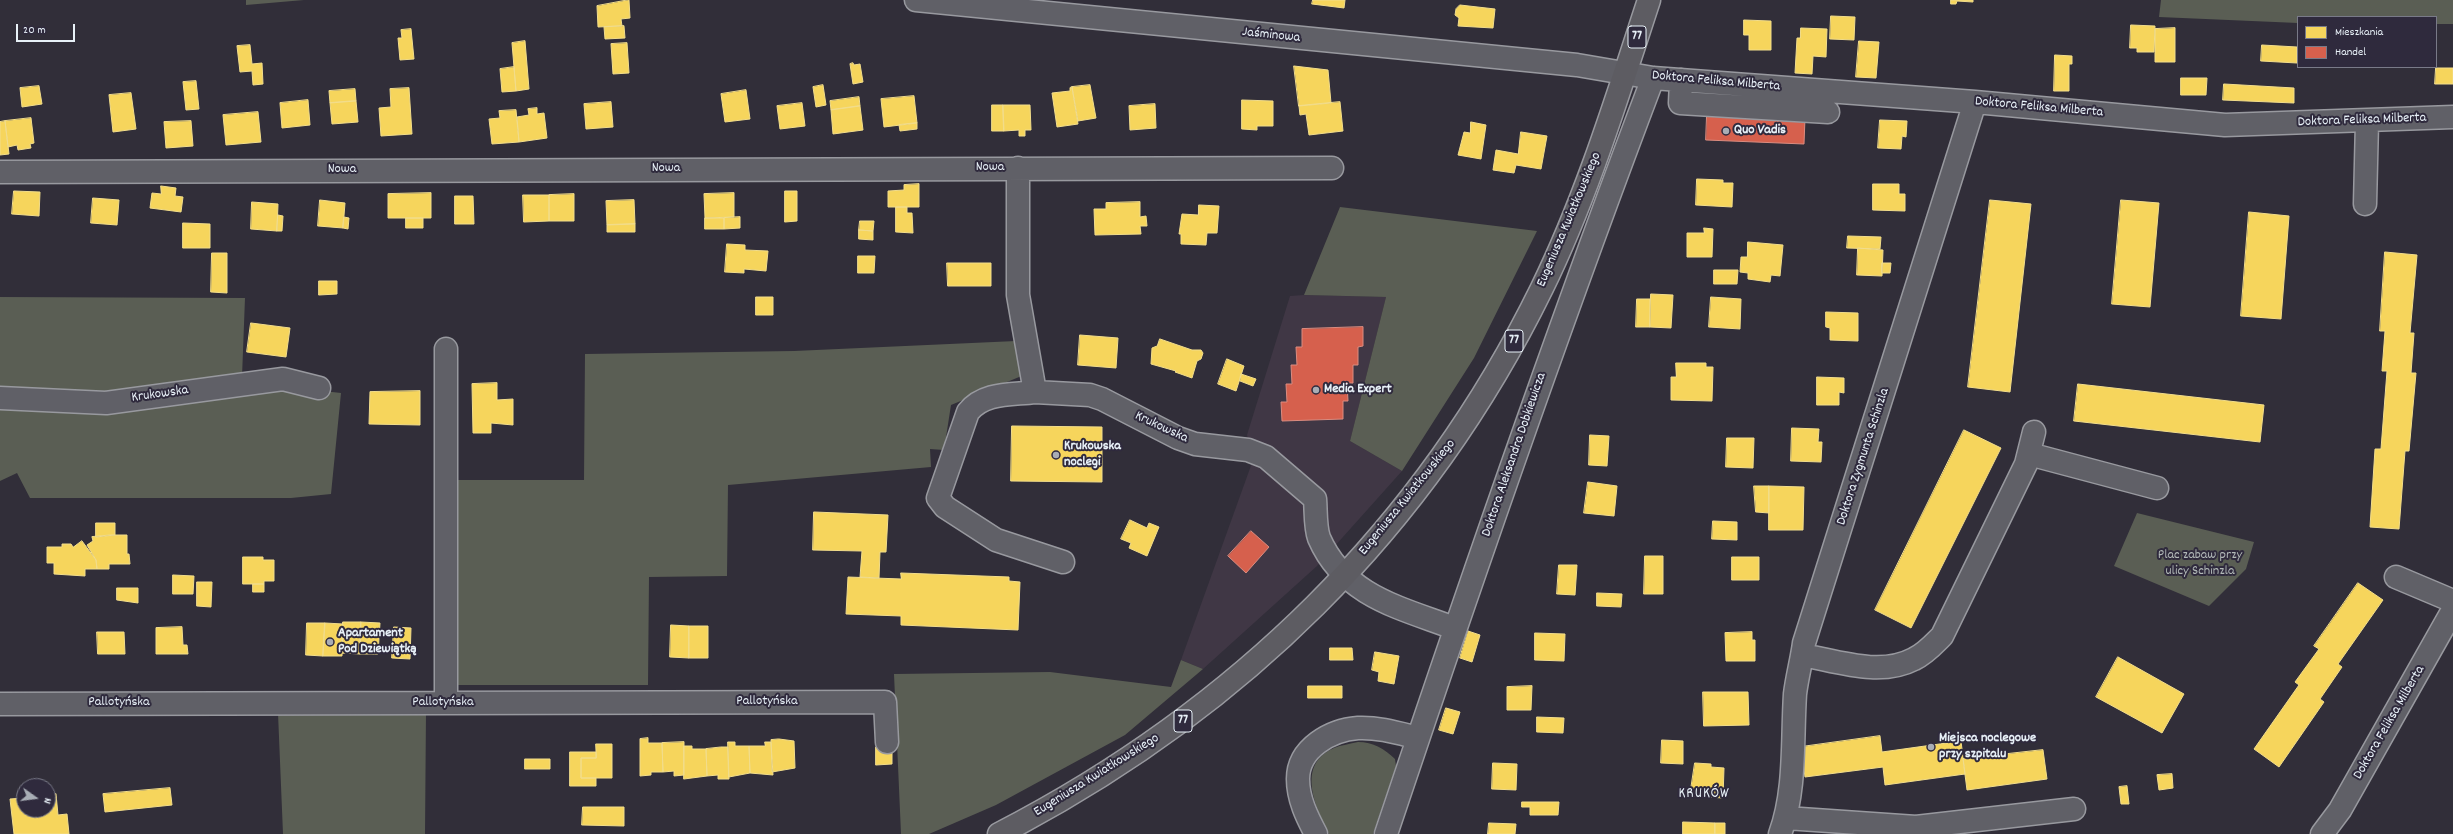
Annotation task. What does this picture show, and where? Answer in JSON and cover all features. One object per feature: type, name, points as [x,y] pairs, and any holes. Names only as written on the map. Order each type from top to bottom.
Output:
[{"type":"main road","name":"Eugeniusza Kwiatkowskiego","points":[[999,834],[1099,778],[1188,717],[1272,648],[1344,576],[1396,517],[1440,461],[1477,405],[1505,358],[1542,288],[1570,227],[1593,169],[1649,0]]},
{"type":"street","name":"Jaśminowa","points":[[916,0],[1577,65],[1625,73]]},
{"type":"street","name":"Doktora Feliksa Milberta","points":[[1625,73],[1653,78],[1975,102],[2225,125],[2368,122],[2453,117]]},
{"type":"street","name":"Doktora Aleksandra Dobkiewicza","points":[[1386,834],[1454,628],[1565,312],[1653,78]]},
{"type":"street","points":[[1681,80],[1680,104],[1828,112]]},
{"type":"street","name":"Doktora Zygmunta Schinzla","points":[[1975,102],[1802,654],[1796,692],[1791,780],[1783,826],[1916,827],[2074,809]]},
{"type":"street","points":[[2365,204],[2368,122]]},
{"type":"street","points":[[1018,168],[1018,295],[1034,392]]},
{"type":"street","name":"Nowa","points":[[0,172],[1332,168]]},
{"type":"street","points":[[446,349],[446,703]]},
{"type":"street","name":"Krukowska","points":[[0,398],[106,403],[283,379],[319,388]]},
{"type":"street","name":"Krukowska","points":[[1063,562],[996,540],[945,507],[938,498],[968,412],[976,403],[988,397],[1034,392],[1090,396],[1102,399],[1178,438],[1195,444],[1248,450],[1266,457],[1316,499],[1319,537],[1344,576],[1359,589],[1380,600],[1454,628]]},
{"type":"street","points":[[1802,654],[1882,667],[1914,659],[1928,650],[1942,636],[2026,464],[2034,432]]},
{"type":"street","points":[[2029,454],[2157,488]]},
{"type":"street","points":[[2396,577],[2453,601]]},
{"type":"street","name":"Doktora Feliksa Milberta","points":[[2322,834],[2340,810],[2453,610]]},
{"type":"street","name":"Pallotyńska","points":[[0,704],[885,702],[887,742]]},
{"type":"street","points":[[1316,834],[1304,810],[1298,778],[1304,760],[1315,745],[1326,736],[1340,731],[1359,728],[1382,730],[1418,738]]},
{"type":"shaded area","points":[[1290,296],[1386,297],[1350,441],[1402,471],[1317,566],[1203,669],[1181,660],[1253,460],[1247,435]]},
{"type":"green space","points":[[246,0],[304,0],[246,5]]},
{"type":"green space","points":[[2161,0],[2453,0],[2453,24],[2437,24],[2437,16],[2297,16],[2297,23],[2159,17]]},
{"type":"green space","points":[[1340,207],[1537,231],[1474,358],[1402,471],[1350,441],[1386,297],[1304,295]]},
{"type":"green space","points":[[0,297],[245,298],[242,377],[113,392],[0,391]]},
{"type":"green space","points":[[1016,341],[1024,375],[951,405],[944,450],[930,449],[931,467],[728,485],[727,576],[649,577],[648,685],[457,685],[456,480],[584,480],[585,354],[794,351]]},
{"type":"green space","points":[[279,386],[341,393],[331,494],[291,498],[30,498],[17,473],[0,481],[0,407]]},
{"type":"green space","name":"Plac zabaw przy ulicy Schinzla","points":[[2137,513],[2254,542],[2246,569],[2209,606],[2114,566]]},
{"type":"green space","points":[[1181,660],[1203,669],[1125,735],[996,805],[929,834],[901,834],[894,674],[1050,672],[1171,687]]},
{"type":"green space","points":[[426,712],[425,834],[283,834],[278,713]]},
{"type":"green space","points":[[1358,742],[1369,743],[1383,749],[1395,759],[1396,766],[1373,834],[1329,834],[1319,812],[1312,788],[1312,776],[1315,765],[1322,756],[1334,748]]},
{"type":"building: Mieszkania","points":[[629,0],[630,18],[621,19],[622,26],[598,27],[597,6]]},
{"type":"building: Mieszkania","points":[[1313,0],[1345,0],[1344,8],[1312,4]]},
{"type":"building: Mieszkania","points":[[1951,0],[1973,0],[1973,2],[1957,1],[1956,4],[1951,4]]},
{"type":"building: Mieszkania","points":[[1460,5],[1495,9],[1493,28],[1458,26],[1459,18],[1455,15],[1456,9]]},
{"type":"building: Mieszkania","points":[[1831,16],[1855,17],[1854,40],[1830,39]]},
{"type":"building: Mieszkania","points":[[1744,20],[1771,21],[1771,50],[1749,50],[1749,35],[1744,35]]},
{"type":"building: Mieszkania","points":[[2131,25],[2155,26],[2154,52],[2137,52],[2137,48],[2130,48]]},
{"type":"building: Mieszkania","points":[[624,26],[625,38],[605,39],[604,27]]},
{"type":"building: Mieszkania","points":[[1801,28],[1827,29],[1826,57],[1813,56],[1812,74],[1795,73],[1797,38],[1800,38]]},
{"type":"building: Mieszkania","points":[[2175,28],[2175,62],[2155,62],[2155,29]]},
{"type":"building: Mieszkania","points":[[411,29],[414,59],[400,60],[398,38],[402,38],[401,30]]},
{"type":"building: Mieszkania","points":[[525,41],[529,89],[516,91],[512,43]]},
{"type":"building: Mieszkania","points":[[1859,41],[1879,42],[1876,78],[1856,77]]},
{"type":"building: Mieszkania","points":[[627,43],[629,73],[613,74],[611,44]]},
{"type":"building: Mieszkania","points":[[250,45],[252,64],[262,63],[263,84],[253,85],[252,71],[240,72],[237,46]]},
{"type":"building: Mieszkania","points":[[2262,45],[2297,47],[2297,63],[2261,61]]},
{"type":"building: Mieszkania","points":[[2055,55],[2072,56],[2072,64],[2069,64],[2069,91],[2054,91]]},
{"type":"building: Mieszkania","points":[[853,63],[854,65],[860,64],[863,82],[853,84],[850,64]]},
{"type":"building: Mieszkania","points":[[1294,66],[1328,70],[1331,103],[1299,106]]},
{"type":"building: Mieszkania","points":[[514,67],[516,91],[502,92],[500,69]]},
{"type":"building: Mieszkania","points":[[2436,68],[2453,68],[2453,84],[2435,84]]},
{"type":"building: Mieszkania","points":[[2181,78],[2207,78],[2206,95],[2181,95]]},
{"type":"building: Mieszkania","points":[[196,81],[199,109],[186,110],[183,82]]},
{"type":"building: Mieszkania","points":[[2224,84],[2294,88],[2294,103],[2223,100]]},
{"type":"building: Mieszkania","points":[[823,85],[826,105],[816,107],[813,87]]},
{"type":"building: Mieszkania","points":[[1090,85],[1096,118],[1078,121],[1072,87]]},
{"type":"building: Mieszkania","points":[[39,86],[42,104],[22,107],[20,88]]},
{"type":"building: Mieszkania","points":[[1072,87],[1078,124],[1057,127],[1052,93],[1070,91],[1070,88]]},
{"type":"building: Mieszkania","points":[[409,88],[412,134],[381,136],[379,108],[391,107],[390,89]]},
{"type":"building: Mieszkania","points":[[355,89],[356,101],[330,103],[329,91]]},
{"type":"building: Mieszkania","points":[[746,90],[750,119],[725,122],[721,94]]},
{"type":"building: Mieszkania","points":[[131,93],[136,129],[113,132],[109,95]]},
{"type":"building: Mieszkania","points":[[914,96],[917,123],[884,127],[881,99]]},
{"type":"building: Mieszkania","points":[[859,97],[860,106],[831,110],[830,101]]},
{"type":"building: Mieszkania","points":[[308,100],[310,125],[282,128],[280,103]]},
{"type":"building: Mieszkania","points":[[1242,100],[1273,101],[1273,126],[1257,126],[1257,130],[1242,129]]},
{"type":"building: Mieszkania","points":[[356,101],[358,122],[332,124],[330,103]]},
{"type":"building: Mieszkania","points":[[611,102],[613,127],[586,129],[584,104]]},
{"type":"building: Mieszkania","points":[[1340,102],[1343,131],[1309,135],[1306,114],[1300,115],[1299,106]]},
{"type":"building: Mieszkania","points":[[802,103],[805,126],[780,129],[777,106]]},
{"type":"building: Mieszkania","points":[[1155,104],[1156,128],[1130,130],[1129,106]]},
{"type":"building: Mieszkania","points":[[992,105],[1003,105],[1004,131],[992,131]]},
{"type":"building: Mieszkania","points":[[1003,105],[1030,105],[1031,130],[1025,130],[1025,136],[1019,136],[1019,130],[1004,131]]},
{"type":"building: Mieszkania","points":[[860,106],[863,130],[833,134],[831,110]]},
{"type":"building: Mieszkania","points":[[537,108],[537,114],[544,113],[547,138],[519,142],[517,117],[529,115],[528,109]]},
{"type":"building: Mieszkania","points":[[516,110],[519,142],[492,144],[489,119],[500,118],[499,111]]},
{"type":"building: Mieszkania","points":[[258,112],[261,142],[226,145],[223,115]]},
{"type":"building: Mieszkania","points":[[31,118],[34,143],[30,144],[31,148],[18,150],[17,145],[8,147],[5,121]]},
{"type":"building: Mieszkania","points":[[1880,120],[1907,121],[1906,137],[1902,136],[1901,149],[1878,148]]},
{"type":"building: Mieszkania","points":[[5,121],[9,154],[0,155],[0,122]]},
{"type":"building: Mieszkania","points":[[191,121],[193,146],[166,148],[164,122]]},
{"type":"building: Mieszkania","points":[[1471,122],[1486,125],[1481,159],[1458,155],[1464,132],[1470,133]]},
{"type":"building: Mieszkania","points":[[917,123],[917,129],[900,131],[899,125]]},
{"type":"building: Mieszkania","points":[[1521,132],[1547,136],[1541,169],[1516,165],[1514,173],[1493,170],[1496,150],[1518,154]]},
{"type":"building: Mieszkania","points":[[1697,179],[1723,180],[1723,183],[1733,183],[1732,207],[1696,205]]},
{"type":"building: Mieszkania","points":[[919,184],[919,207],[888,207],[888,191],[904,190],[904,185]]},
{"type":"building: Mieszkania","points":[[1873,184],[1899,184],[1899,194],[1905,194],[1905,211],[1873,210]]},
{"type":"building: Mieszkania","points":[[161,186],[176,188],[175,196],[183,197],[181,212],[150,208],[152,193],[161,194]]},
{"type":"building: Mieszkania","points":[[14,191],[40,192],[39,216],[12,214]]},
{"type":"building: Mieszkania","points":[[785,191],[797,191],[797,221],[785,222]]},
{"type":"building: Mieszkania","points":[[431,193],[431,218],[388,218],[388,194]]},
{"type":"building: Mieszkania","points":[[734,193],[734,217],[705,218],[704,194]]},
{"type":"building: Mieszkania","points":[[574,194],[574,221],[549,221],[549,195]]},
{"type":"building: Mieszkania","points":[[523,195],[549,195],[549,221],[524,222]]},
{"type":"building: Mieszkania","points":[[455,196],[473,196],[474,224],[455,224]]},
{"type":"building: Mieszkania","points":[[93,198],[119,200],[117,225],[91,223]]},
{"type":"building: Mieszkania","points":[[320,200],[345,203],[343,228],[318,226]]},
{"type":"building: Mieszkania","points":[[634,200],[635,224],[607,225],[606,201]]},
{"type":"building: Mieszkania","points":[[1990,200],[2031,204],[2010,392],[1968,387]]},
{"type":"building: Mieszkania","points":[[2121,200],[2159,203],[2150,307],[2112,304]]},
{"type":"building: Mieszkania","points":[[252,202],[278,204],[277,231],[251,229]]},
{"type":"building: Mieszkania","points":[[1140,202],[1140,217],[1146,216],[1147,226],[1140,226],[1141,234],[1095,235],[1094,209],[1106,209],[1106,203]]},
{"type":"building: Mieszkania","points":[[1199,205],[1219,206],[1217,233],[1207,233],[1206,245],[1181,244],[1181,234],[1179,234],[1182,214],[1198,215]]},
{"type":"building: Mieszkania","points":[[896,207],[907,207],[907,213],[912,213],[913,233],[896,232]]},
{"type":"building: Mieszkania","points":[[2249,212],[2289,216],[2281,319],[2241,316]]},
{"type":"building: Mieszkania","points":[[278,215],[283,216],[282,231],[277,231]]},
{"type":"building: Mieszkania","points":[[344,217],[349,218],[348,229],[343,228]]},
{"type":"building: Mieszkania","points":[[740,217],[740,228],[724,229],[724,218]]},
{"type":"building: Mieszkania","points":[[406,218],[423,218],[423,228],[406,228]]},
{"type":"building: Mieszkania","points":[[705,218],[724,218],[724,229],[705,229]]},
{"type":"building: Mieszkania","points":[[860,221],[874,221],[873,231],[859,230]]},
{"type":"building: Mieszkania","points":[[183,223],[210,224],[210,248],[183,248]]},
{"type":"building: Mieszkania","points":[[635,224],[635,232],[607,232],[607,225]]},
{"type":"building: Mieszkania","points":[[1704,228],[1713,229],[1712,257],[1687,257],[1687,233],[1704,233]]},
{"type":"building: Mieszkania","points":[[859,230],[873,231],[873,240],[859,239]]},
{"type":"building: Mieszkania","points":[[1848,236],[1881,237],[1880,249],[1847,248]]},
{"type":"building: Mieszkania","points":[[1748,242],[1783,245],[1780,276],[1771,275],[1770,282],[1748,279],[1748,273],[1740,272],[1741,257],[1747,257]]},
{"type":"building: Mieszkania","points":[[727,244],[745,245],[745,250],[768,251],[766,271],[744,269],[744,273],[725,272]]},
{"type":"building: Mieszkania","points":[[1858,248],[1883,250],[1882,276],[1857,275]]},
{"type":"building: Mieszkania","points":[[2385,252],[2417,255],[2410,333],[2414,333],[2411,373],[2416,373],[2409,451],[2405,451],[2399,529],[2370,527],[2375,449],[2381,449],[2387,371],[2382,371],[2385,331],[2380,331]]},
{"type":"building: Mieszkania","points":[[212,253],[227,253],[227,293],[211,292]]},
{"type":"building: Mieszkania","points":[[858,256],[875,256],[874,273],[858,273]]},
{"type":"building: Mieszkania","points":[[947,263],[991,263],[991,286],[948,286]]},
{"type":"building: Mieszkania","points":[[1882,263],[1891,263],[1890,273],[1882,273]]},
{"type":"building: Mieszkania","points":[[1714,270],[1738,270],[1737,284],[1714,284]]},
{"type":"building: Mieszkania","points":[[319,281],[337,281],[337,294],[319,295]]},
{"type":"building: Mieszkania","points":[[1651,294],[1673,295],[1671,328],[1650,327]]},
{"type":"building: Mieszkania","points":[[756,297],[773,297],[773,315],[756,315]]},
{"type":"building: Mieszkania","points":[[1711,297],[1741,299],[1740,329],[1709,327]]},
{"type":"building: Mieszkania","points":[[1637,299],[1650,299],[1650,327],[1636,327]]},
{"type":"building: Mieszkania","points":[[1826,312],[1858,313],[1858,341],[1830,340],[1830,328],[1826,327]]},
{"type":"building: Mieszkania","points":[[251,323],[290,328],[286,357],[247,352]]},
{"type":"building: Mieszkania","points":[[1080,335],[1118,338],[1116,368],[1078,365]]},
{"type":"building: Mieszkania","points":[[1160,339],[1192,350],[1201,350],[1203,353],[1201,359],[1197,361],[1192,378],[1175,372],[1176,371],[1151,364],[1152,348],[1157,346]]},
{"type":"building: Mieszkania","points":[[1227,359],[1244,366],[1236,391],[1218,384]]},
{"type":"building: Mieszkania","points":[[1676,363],[1706,363],[1706,367],[1713,367],[1712,401],[1671,400],[1671,377],[1676,377]]},
{"type":"building: Mieszkania","points":[[1241,374],[1256,379],[1253,386],[1240,381]]},
{"type":"building: Mieszkania","points":[[1817,377],[1844,378],[1844,393],[1839,392],[1839,405],[1817,405]]},
{"type":"building: Mieszkania","points":[[497,383],[497,400],[513,399],[513,425],[491,423],[491,433],[473,433],[472,384]]},
{"type":"building: Mieszkania","points":[[2078,384],[2264,405],[2260,442],[2074,421]]},
{"type":"building: Mieszkania","points":[[420,391],[420,425],[369,424],[370,392]]},
{"type":"building: Mieszkania","points":[[1012,426],[1102,427],[1102,482],[1011,481]]},
{"type":"building: Mieszkania","points":[[1792,428],[1819,429],[1818,442],[1822,442],[1821,462],[1791,461]]},
{"type":"building: Mieszkania","points":[[1964,430],[2001,448],[1911,628],[1875,610]]},
{"type":"building: Mieszkania","points":[[1590,435],[1609,436],[1607,466],[1589,465]]},
{"type":"building: Mieszkania","points":[[1727,438],[1754,438],[1753,468],[1726,467]]},
{"type":"building: Mieszkania","points":[[1588,482],[1617,486],[1614,516],[1584,513]]},
{"type":"building: Mieszkania","points":[[1754,486],[1769,486],[1769,513],[1756,512]]},
{"type":"building: Mieszkania","points":[[1769,486],[1804,487],[1803,530],[1769,530]]},
{"type":"building: Mieszkania","points":[[814,512],[888,515],[886,552],[880,552],[879,578],[860,577],[862,551],[813,550]]},
{"type":"building: Mieszkania","points":[[1130,520],[1147,528],[1149,523],[1159,527],[1147,556],[1129,548],[1131,543],[1121,539]]},
{"type":"building: Mieszkania","points":[[1713,521],[1737,522],[1737,540],[1712,539]]},
{"type":"building: Mieszkania","points":[[96,523],[115,523],[115,535],[96,537]]},
{"type":"building: Mieszkania","points":[[127,535],[127,554],[129,554],[130,564],[109,564],[109,569],[97,569],[96,560],[87,545],[93,541],[92,537]]},
{"type":"building: Mieszkania","points":[[82,541],[96,560],[97,569],[85,569],[85,576],[54,574],[54,563],[47,563],[47,547],[62,547],[62,544],[71,544],[73,547]]},
{"type":"building: Mieszkania","points":[[1645,556],[1663,556],[1663,594],[1644,594]]},
{"type":"building: Mieszkania","points":[[243,557],[263,557],[263,560],[274,560],[274,581],[264,581],[264,584],[243,584]]},
{"type":"building: Mieszkania","points":[[1732,557],[1759,557],[1759,580],[1732,580]]},
{"type":"building: Mieszkania","points":[[1559,565],[1577,565],[1575,595],[1557,594]]},
{"type":"building: Mieszkania","points":[[901,573],[1009,577],[1009,581],[1020,582],[1018,630],[901,625],[901,616],[846,614],[848,577],[901,579]]},
{"type":"building: Mieszkania","points":[[173,575],[194,576],[193,594],[173,594]]},
{"type":"building: Mieszkania","points":[[197,582],[212,582],[211,607],[197,606]]},
{"type":"building: Mieszkania","points":[[2358,583],[2383,600],[2338,664],[2342,667],[2320,699],[2324,702],[2279,767],[2254,749],[2299,685],[2295,682],[2319,649],[2314,646]]},
{"type":"building: Mieszkania","points":[[253,584],[264,584],[264,592],[253,592]]},
{"type":"building: Mieszkania","points":[[117,588],[138,588],[138,603],[117,600]]},
{"type":"building: Mieszkania","points":[[1597,593],[1622,594],[1621,607],[1597,606]]},
{"type":"building: Mieszkania","points":[[343,622],[361,622],[360,654],[342,653]]},
{"type":"building: Mieszkania","points":[[361,622],[380,623],[378,654],[360,654]]},
{"type":"building: Mieszkania","points":[[307,623],[325,623],[323,656],[306,655]]},
{"type":"building: Mieszkania","points":[[325,623],[343,624],[342,656],[323,656]]},
{"type":"building: Mieszkania","points":[[671,625],[689,626],[689,658],[670,657]]},
{"type":"building: Mieszkania","points":[[689,626],[708,626],[708,658],[689,658]]},
{"type":"building: Mieszkania","points":[[182,627],[183,645],[187,645],[188,654],[156,654],[156,628]]},
{"type":"building: Mieszkania","points":[[394,627],[411,628],[410,659],[392,658]]},
{"type":"building: Mieszkania","points":[[1468,631],[1480,635],[1472,662],[1460,658]]},
{"type":"building: Mieszkania","points":[[97,632],[124,632],[125,654],[98,654]]},
{"type":"building: Mieszkania","points":[[1752,632],[1752,640],[1755,640],[1755,661],[1726,661],[1725,633]]},
{"type":"building: Mieszkania","points":[[1535,633],[1565,634],[1564,661],[1535,660]]},
{"type":"building: Mieszkania","points":[[1330,648],[1352,648],[1353,660],[1330,660]]},
{"type":"building: Mieszkania","points":[[1375,652],[1399,656],[1394,684],[1378,681],[1379,672],[1372,670]]},
{"type":"building: Mieszkania","points":[[2118,657],[2184,694],[2162,733],[2096,697]]},
{"type":"building: Mieszkania","points":[[1308,686],[1342,686],[1342,698],[1308,698]]},
{"type":"building: Mieszkania","points":[[1532,686],[1531,710],[1507,710],[1507,687]]},
{"type":"building: Mieszkania","points":[[1703,692],[1748,692],[1749,725],[1704,726]]},
{"type":"building: Mieszkania","points":[[1446,708],[1460,712],[1453,734],[1439,730]]},
{"type":"building: Mieszkania","points":[[1537,717],[1564,718],[1563,733],[1537,732]]},
{"type":"building: Mieszkania","points":[[1880,736],[1882,752],[1961,741],[1965,774],[1885,785],[1883,767],[1805,777],[1801,747]]},
{"type":"building: Mieszkania","points":[[648,738],[648,743],[662,743],[663,772],[651,772],[651,775],[640,776],[640,739]]},
{"type":"building: Mieszkania","points":[[779,739],[794,741],[795,768],[772,772],[771,740]]},
{"type":"building: Mieszkania","points":[[1662,740],[1683,741],[1683,764],[1661,763]]},
{"type":"building: Mieszkania","points":[[684,742],[684,775],[674,776],[674,771],[663,772],[662,743]]},
{"type":"building: Mieszkania","points":[[728,742],[735,742],[735,746],[749,746],[750,773],[729,777]]},
{"type":"building: Mieszkania","points":[[765,742],[771,742],[773,775],[750,773],[749,746],[765,746]]},
{"type":"building: Mieszkania","points":[[596,744],[612,744],[612,778],[581,778],[581,758],[596,758]]},
{"type":"building: Mieszkania","points":[[684,746],[692,746],[692,749],[706,749],[707,776],[684,779]]},
{"type":"building: Mieszkania","points":[[728,747],[729,779],[718,779],[718,775],[707,776],[706,749]]},
{"type":"building: Mieszkania","points":[[876,747],[892,747],[892,764],[876,765]]},
{"type":"building: Mieszkania","points":[[2043,750],[2047,779],[1967,790],[1963,759]]},
{"type":"building: Mieszkania","points":[[570,752],[596,752],[596,758],[581,758],[581,778],[596,778],[596,786],[570,786]]},
{"type":"building: Mieszkania","points":[[525,759],[550,759],[550,769],[525,769]]},
{"type":"building: Mieszkania","points":[[1493,763],[1517,764],[1516,790],[1492,789]]},
{"type":"building: Mieszkania","points":[[1695,763],[1711,764],[1711,767],[1724,768],[1723,798],[1690,796]]},
{"type":"building: Mieszkania","points":[[2172,774],[2173,788],[2159,790],[2157,775]]},
{"type":"building: Mieszkania","points":[[2127,786],[2129,804],[2121,804],[2119,787]]},
{"type":"building: Mieszkania","points":[[170,788],[172,805],[105,812],[103,794]]},
{"type":"building: Mieszkania","points":[[56,794],[58,815],[67,814],[69,834],[14,834],[10,799],[16,799],[16,818],[56,818]]},
{"type":"building: Mieszkania","points":[[1522,802],[1559,802],[1558,815],[1530,815],[1530,807],[1522,807]]},
{"type":"building: Mieszkania","points":[[583,807],[624,807],[624,826],[582,825]]},
{"type":"building: Mieszkania","points":[[1683,822],[1715,823],[1715,834],[1683,834]]},
{"type":"building: Mieszkania","points":[[1489,823],[1516,824],[1515,834],[1488,834]]},
{"type":"building: Mieszkania","points":[[1715,823],[1725,823],[1725,834],[1715,834]]},
{"type":"building: Handel","points":[[1707,115],[1772,119],[1805,118],[1804,144],[1706,140]]},
{"type":"building: Handel","points":[[1363,327],[1363,346],[1358,347],[1358,365],[1353,365],[1353,383],[1347,383],[1348,401],[1343,401],[1343,419],[1282,421],[1281,402],[1287,402],[1286,384],[1292,384],[1291,365],[1297,365],[1296,347],[1302,347],[1302,329]]},
{"type":"building: Handel","points":[[1251,531],[1269,547],[1246,573],[1228,556]]},
{"type":"place","name":"Quo Vadis","points":[[1726,131]]},
{"type":"place","name":"Media Expert","points":[[1316,390]]},
{"type":"place","name":"Krukowska noclegi","points":[[1056,455]]},
{"type":"place","name":"Apartament Pod Dziewiątką","points":[[330,642]]},
{"type":"place","name":"Miejsca noclegowe przy szpitalu","points":[[1931,747]]},
{"type":"district","name":"KRUKÓW","points":[[1704,795]]}]
